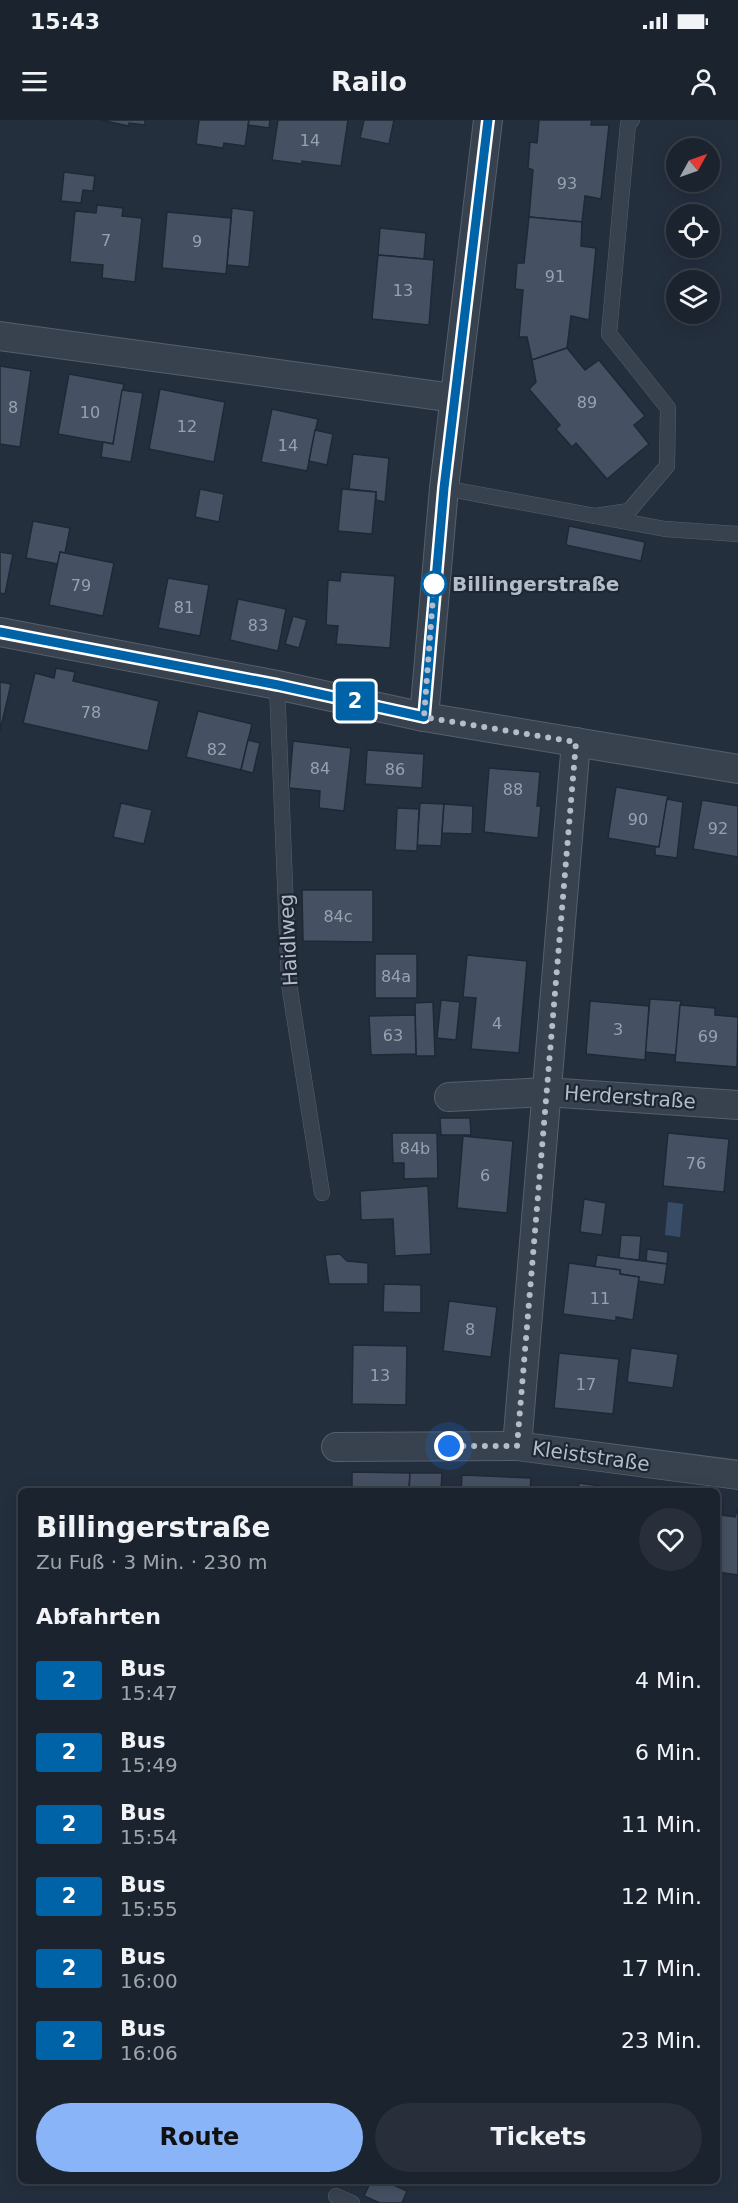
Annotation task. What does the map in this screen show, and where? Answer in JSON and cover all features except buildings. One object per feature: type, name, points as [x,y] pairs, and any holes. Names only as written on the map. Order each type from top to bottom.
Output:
[{"type":"street","points":[[424,717],[444,488],[488,120]]},
{"type":"street","points":[[0,336],[454,398]]},
{"type":"street","points":[[0,632],[278,685],[424,717],[738,769]]},
{"type":"street","points":[[517,1446],[576,742]]},
{"type":"street","name":"Herderstraße","points":[[449,1097],[546,1092],[738,1105]]},
{"type":"street","name":"Kleiststraße","points":[[336,1447],[517,1446],[738,1476]]},
{"type":"lane","points":[[595,516],[629,511],[667,466],[668,408],[609,334],[628,124],[632,120]]},
{"type":"lane","points":[[444,488],[665,529],[738,534]]},
{"type":"lane","name":"Haidlweg","points":[[278,685],[289,984],[322,1193]]},
{"type":"lane","points":[[336,2196],[352,2203]]},
{"type":"water","points":[[668,1202],[683,1204],[680,1237],[665,1235]]},
{"type":"bus line","name":"2","points":[[0,632],[278,685],[424,717],[444,488],[488,120]]},
{"type":"place","name":"Billingerstraße","points":[[434,584]]},
{"type":"route","points":[[434,584],[424,717],[576,742],[517,1446],[449,1446]]}]
